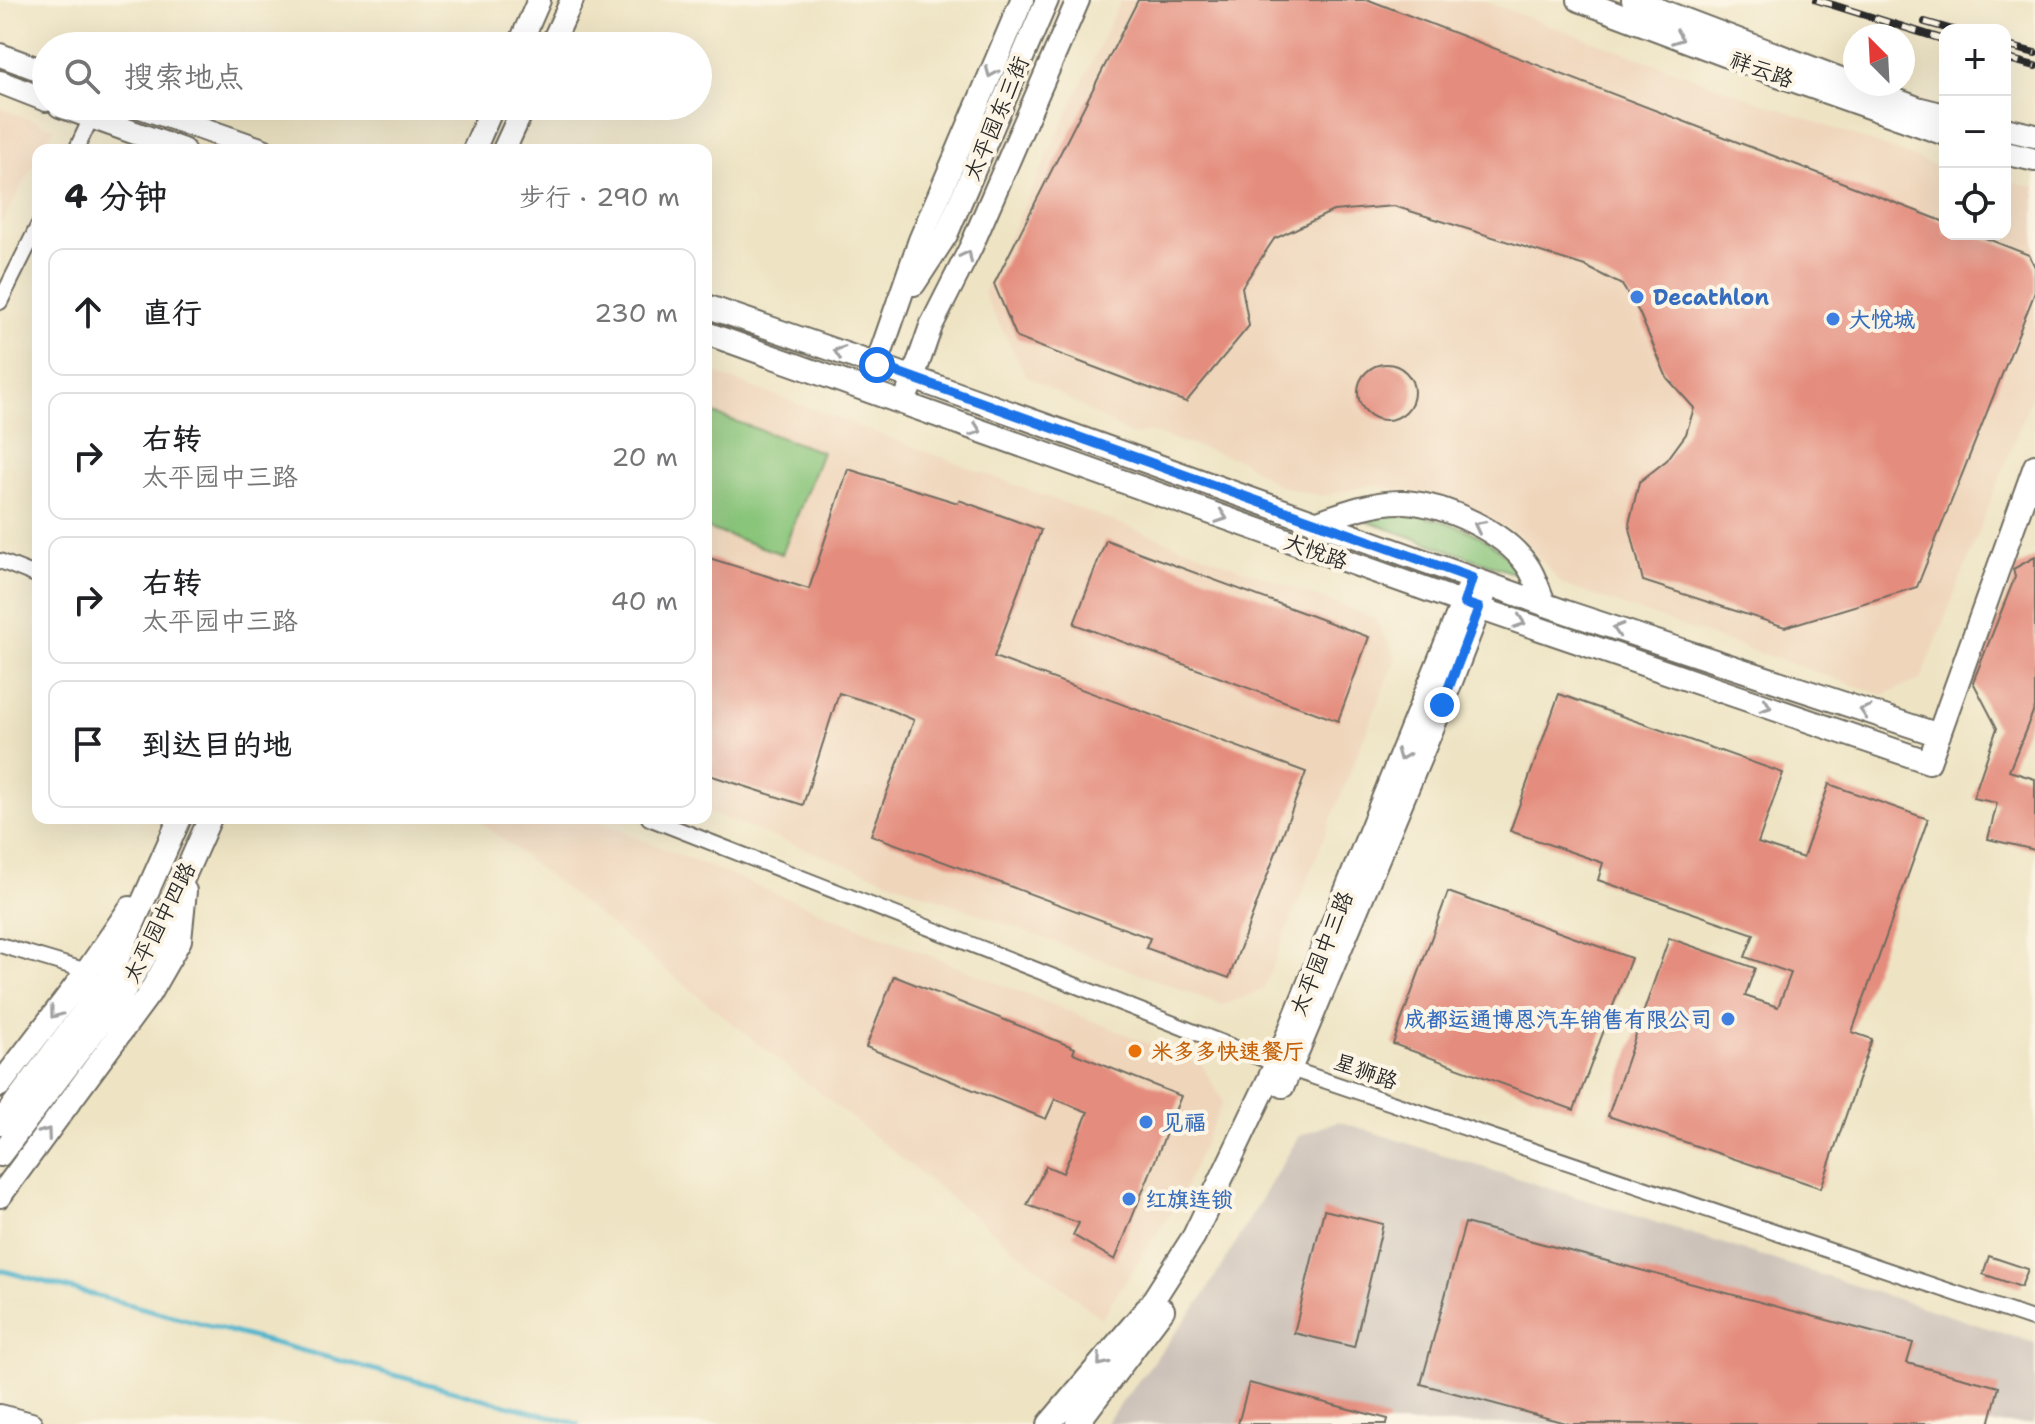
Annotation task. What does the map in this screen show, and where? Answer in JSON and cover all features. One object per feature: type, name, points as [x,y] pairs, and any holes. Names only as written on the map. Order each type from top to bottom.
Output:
[{"type":"street","points":[[525,32],[539,0]]},
{"type":"street","points":[[557,32],[572,0]]},
{"type":"street","points":[[868,390],[920,240],[1022,0]]},
{"type":"street","name":"太平园东三街","points":[[946,235],[1047,0]]},
{"type":"street","points":[[903,404],[931,326],[971,247],[1078,0]]},
{"type":"street","name":"祥云路","points":[[1579,0],[1939,132]]},
{"type":"street","name":"祥云路","points":[[1633,0],[1917,108],[1939,114]]},
{"type":"street","points":[[0,55],[32,67]]},
{"type":"street","points":[[0,82],[32,95]]},
{"type":"street","points":[[79,144],[90,120]]},
{"type":"street","points":[[97,120],[166,144]]},
{"type":"street","points":[[178,120],[246,144]]},
{"type":"street","points":[[477,144],[487,120]]},
{"type":"street","points":[[507,144],[518,120]]},
{"type":"street","points":[[2011,130],[2035,136]]},
{"type":"street","points":[[2011,154],[2035,160]]},
{"type":"street","points":[[897,310],[946,235]]},
{"type":"street","points":[[931,326],[946,235]]},
{"type":"street","points":[[0,302],[32,238]]},
{"type":"street","points":[[712,308],[1545,605],[1939,735],[2035,466]]},
{"type":"street","name":"大悦路","points":[[712,335],[1471,606],[1929,762],[1939,735]]},
{"type":"street","points":[[1315,523],[1358,508],[1404,502],[1452,513],[1499,537],[1528,566],[1545,605]]},
{"type":"street","points":[[0,561],[32,574]]},
{"type":"street","name":"太平园中三路","points":[[1077,1424],[1169,1303],[1204,1248],[1284,1067],[1480,581]]},
{"type":"street","points":[[0,1155],[109,978],[178,824]]},
{"type":"street","name":"太平园中四路","points":[[64,1054],[120,997],[158,935],[207,824]]},
{"type":"street","name":"星狮路","points":[[664,824],[1284,1067],[2035,1320]]},
{"type":"street","points":[[0,1085],[87,971],[164,857]]},
{"type":"street","points":[[0,1196],[149,994],[180,940],[187,871]]},
{"type":"street","points":[[0,945],[87,971]]},
{"type":"street","points":[[0,1123],[64,1054]]},
{"type":"street","name":"太平园中三路","points":[[1049,1424],[1150,1305],[1194,1236],[1284,1067]]},
{"type":"street","points":[[0,1416],[31,1424]]},
{"type":"shaded area","name":"大悦城","points":[[1121,0],[1480,0],[1939,167],[1939,240],[2011,240],[2011,182],[2035,187],[2035,387],[1921,680],[1882,695],[1563,585],[1518,534],[1439,496],[1371,485],[1322,496],[1279,486],[1241,460],[1149,432],[1133,436],[1026,375],[983,293]]},
{"type":"shaded area","points":[[0,108],[54,128],[45,144],[32,144],[32,168],[0,225]]},
{"type":"shaded area","points":[[712,372],[1374,618],[1396,657],[1263,990],[1223,1005],[712,814]]},
{"type":"shaded area","points":[[484,824],[603,824],[1202,1065],[1223,1101],[1180,1198],[1101,1318]]},
{"type":"shaded area","points":[[1338,1121],[2035,1343],[2035,1416],[2032,1424],[1105,1424],[1203,1297],[1299,1136]]},
{"type":"green space","points":[[712,413],[822,452],[782,554],[712,530]]},
{"type":"green space","points":[[1408,513],[1472,532],[1499,550],[1522,576],[1363,520],[1384,514]]},
{"type":"building","name":"大悦城","points":[[1138,0],[1369,0],[1939,220],[1939,240],[1990,240],[2029,255],[2035,267],[2035,292],[1917,587],[1785,627],[1643,581],[1629,524],[1639,482],[1667,460],[1686,434],[1694,408],[1667,378],[1639,312],[1622,285],[1585,266],[1394,206],[1333,211],[1274,239],[1242,287],[1249,326],[1186,402],[1017,338],[994,284]]},
{"type":"building","points":[[1386,364],[1406,372],[1414,392],[1406,412],[1386,420],[1366,412],[1358,392],[1366,372]]},
{"type":"building","points":[[848,469],[958,503],[959,500],[1041,530],[994,657],[1306,772],[1229,978],[1146,948],[1150,938],[871,835],[914,720],[881,706],[839,693],[803,805],[712,776],[712,559],[809,589]]},
{"type":"building","points":[[1106,540],[1369,637],[1338,721],[1074,624]]},
{"type":"building","points":[[2035,557],[2035,707],[2009,771],[2035,779],[2035,850],[1988,839],[1997,803],[1973,798],[1997,728],[1973,682],[2015,577],[2013,569]]},
{"type":"building","points":[[1559,694],[1783,773],[1758,843],[1803,858],[1829,784],[1928,819],[1852,1032],[1872,1039],[1821,1188],[1608,1116],[1669,938],[1755,968],[1745,996],[1778,1007],[1791,973],[1745,957],[1754,934],[1598,880],[1603,863],[1510,831]]},
{"type":"building","points":[[1448,892],[1631,958],[1574,1110],[1393,1044]]},
{"type":"building","points":[[894,976],[1075,1048],[1073,1053],[1181,1096],[1115,1260],[1073,1235],[1079,1223],[1027,1205],[1046,1166],[1063,1173],[1088,1112],[1055,1099],[1046,1119],[866,1047]]},
{"type":"building","points":[[1324,1210],[1383,1224],[1354,1347],[1294,1333]]},
{"type":"building","points":[[1465,1223],[1913,1343],[1907,1363],[1999,1387],[1989,1424],[1569,1424],[1421,1384]]},
{"type":"building","points":[[1989,1256],[2028,1269],[2021,1287],[1983,1274]]},
{"type":"building","points":[[1249,1383],[1388,1419],[1387,1424],[1238,1424]]},
{"type":"waterway","points":[[0,1270],[578,1424]]},
{"type":"railway","points":[[1817,0],[1939,38]]},
{"type":"railway","points":[[1925,22],[1939,26]]},
{"type":"railway","points":[[2011,47],[2035,53]]},
{"type":"railway","points":[[2011,60],[2035,66]]},
{"type":"place","name":"Decathlon","points":[[1637,297]]},
{"type":"place","name":"大悦城","points":[[1833,319]]},
{"type":"place","name":"成都运通博恩汽车销售有限公司","points":[[1728,1019]]},
{"type":"place","name":"米多多快速餐厅","points":[[1135,1051]]},
{"type":"place","name":"见福","points":[[1146,1122]]},
{"type":"place","name":"红旗连锁","points":[[1129,1199]]},
{"type":"route","points":[[877,365],[1472,578],[1464,603],[1479,608],[1442,705]]}]
